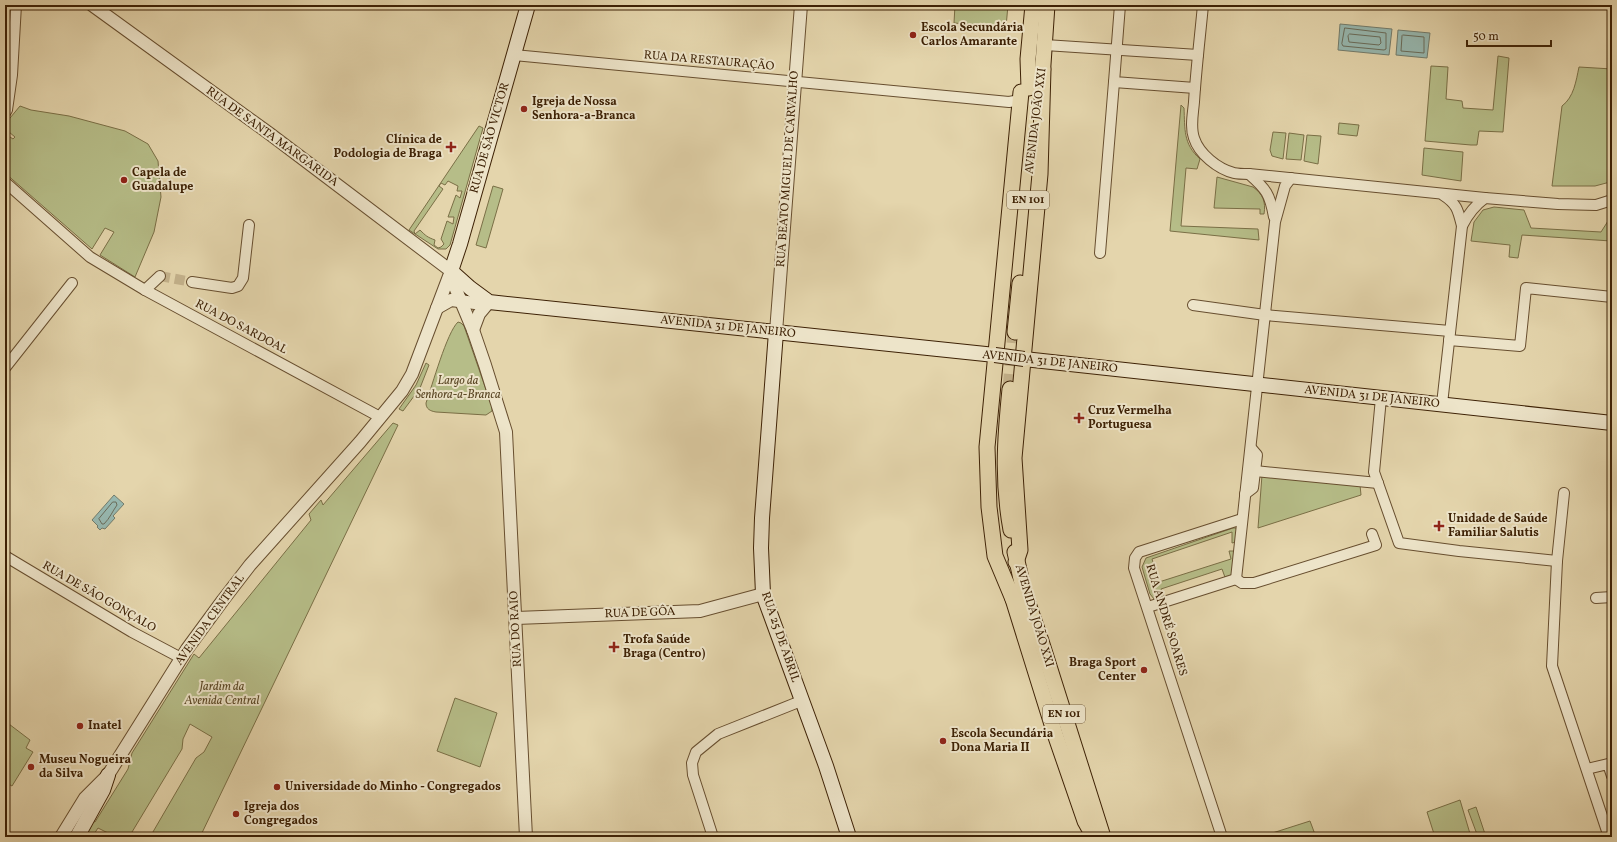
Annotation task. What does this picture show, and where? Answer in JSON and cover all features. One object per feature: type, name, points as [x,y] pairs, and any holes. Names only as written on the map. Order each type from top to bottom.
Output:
[{"type":"main road","name":"RUA DE SÃO VICTOR","points":[[451,271],[528,5]]},
{"type":"main road","name":"AVENIDA JOÃO XXI","points":[[1033,5],[1024,92],[1012,332],[1043,69],[1047,5]]},
{"type":"main road","points":[[1016,562],[1020,550],[1014,458],[1040,174],[1043,69]]},
{"type":"main road","points":[[1013,599],[995,556],[989,507],[987,447],[995,355],[1024,92]]},
{"type":"main road","points":[[451,271],[488,302]]},
{"type":"main road","name":"AVENIDA 31 DE JANEIRO","points":[[488,302],[995,355],[1612,423]]},
{"type":"main road","name":"RUA 25 DE ABRIL","points":[[776,332],[762,518],[761,548],[763,594],[826,766],[849,837]]},
{"type":"main road","name":"AVENIDA JOÃO XXI","points":[[1094,837],[1085,821],[1055,734],[1013,599],[997,504],[996,448],[1006,388],[1004,452],[1006,496],[1016,562],[1024,592],[1103,837]]},
{"type":"main road","points":[[77,837],[103,790],[108,775]]},
{"type":"main road","name":"AVENIDA JOÃO XXI","points":[[1085,821],[1086,837]]},
{"type":"street","points":[[5,113],[7,110],[13,70],[16,5]]},
{"type":"street","name":"RUA DE SANTA MARGARIDA","points":[[92,5],[270,134],[451,271]]},
{"type":"street","name":"RUA BEATO MIGUEL DE CARVALHO","points":[[776,332],[801,5]]},
{"type":"street","points":[[1100,253],[1120,5]]},
{"type":"street","points":[[1203,5],[1192,125],[1193,137],[1196,145],[1214,163],[1228,171],[1236,174],[1291,178],[1485,198],[1578,205],[1596,205],[1612,200]]},
{"type":"street","points":[[1044,45],[1116,51],[1198,55]]},
{"type":"street","name":"RUA DA RESTAURAÇÃO","points":[[514,55],[1010,102],[1024,92]]},
{"type":"street","points":[[1114,82],[1195,88]]},
{"type":"street","points":[[1249,174],[1263,186],[1268,195],[1275,222]]},
{"type":"street","points":[[1236,579],[1275,222],[1285,186],[1291,178]]},
{"type":"street","name":"RUA DO SARDOAL","points":[[5,182],[90,258],[145,290],[380,417]]},
{"type":"street","points":[[1441,194],[1453,202],[1458,210],[1462,226]]},
{"type":"street","points":[[1442,404],[1462,226],[1467,215],[1485,198]]},
{"type":"street","points":[[192,282],[232,288],[238,286],[243,278],[249,225]]},
{"type":"street","points":[[451,271],[455,287],[473,330]]},
{"type":"street","points":[[380,417],[412,374],[451,271]]},
{"type":"street","points":[[145,290],[160,276]]},
{"type":"street","points":[[5,368],[72,283]]},
{"type":"street","points":[[1193,305],[1265,315],[1450,335],[1520,346],[1526,288],[1612,297]]},
{"type":"street","points":[[437,308],[450,300],[483,304],[488,302]]},
{"type":"street","points":[[473,330],[479,314],[488,302]]},
{"type":"street","name":"RUA DO RAIO","points":[[473,330],[498,423],[506,432],[526,837]]},
{"type":"street","points":[[1381,398],[1374,472],[1399,543],[1556,561]]},
{"type":"street","name":"AVENIDA CENTRAL","points":[[61,837],[85,798],[108,775],[181,658],[210,617],[250,565],[360,442],[380,417]]},
{"type":"street","points":[[1245,494],[1253,488],[1257,455],[1250,448]]},
{"type":"street","points":[[1255,471],[1378,483]]},
{"type":"street","points":[[1564,493],[1556,561],[1552,666],[1609,837]]},
{"type":"street","name":"RUA ANDRÉ SOARES","points":[[1222,837],[1134,568],[1135,558],[1139,552],[1242,519]]},
{"type":"street","points":[[1236,579],[1242,583],[1254,584],[1376,546],[1372,534]]},
{"type":"street","name":"RUA DE SÃO GONÇALO","points":[[5,556],[132,632],[181,658]]},
{"type":"street","points":[[1148,608],[1236,579]]},
{"type":"street","name":"RUA DE GÔA","points":[[516,618],[700,611],[763,594]]},
{"type":"street","points":[[1596,598],[1612,597]]},
{"type":"street","points":[[714,837],[693,775],[692,763],[696,752],[718,734],[801,700]]},
{"type":"street","points":[[1587,768],[1608,764],[1612,776]]},
{"type":"green space","points":[[955,5],[1008,5],[1006,27],[954,23]]},
{"type":"green space","points":[[1498,56],[1509,58],[1503,132],[1479,131],[1477,145],[1425,141],[1431,66],[1448,67],[1446,99],[1462,101],[1463,108],[1493,110]]},
{"type":"green space","points":[[1579,67],[1612,69],[1612,180],[1610,182],[1595,186],[1552,186],[1562,106],[1572,93]]},
{"type":"green space","points":[[1181,105],[1184,108],[1186,136],[1190,148],[1200,159],[1197,169],[1186,168],[1181,226],[1258,229],[1259,240],[1170,231]]},
{"type":"green space","points":[[20,106],[31,110],[69,116],[125,131],[148,144],[158,161],[161,197],[154,232],[135,277],[100,255],[114,232],[105,228],[92,249],[5,173],[5,135],[13,139],[15,137],[9,132],[9,129],[5,124]]},
{"type":"green space","points":[[1339,123],[1359,125],[1357,136],[1338,134]]},
{"type":"green space","points":[[479,126],[483,128],[450,245],[446,249],[438,249],[415,234],[409,230]],"holes":[[[448,181],[458,186],[457,191],[462,191],[460,198],[456,195],[448,217],[454,217],[453,224],[447,221],[441,239],[444,244],[438,248],[434,245],[435,240],[420,230],[415,234],[414,231],[443,189],[439,186],[441,183],[445,185]]]},
{"type":"green space","points":[[1273,132],[1286,133],[1283,159],[1272,156],[1270,150]]},
{"type":"green space","points":[[1289,133],[1304,135],[1301,160],[1286,159]]},
{"type":"green space","points":[[1307,135],[1321,136],[1318,164],[1304,161]]},
{"type":"green space","points":[[1424,148],[1463,152],[1461,181],[1422,175]]},
{"type":"green space","points":[[1217,177],[1253,187],[1263,199],[1265,206],[1264,214],[1260,214],[1260,209],[1214,208]]},
{"type":"green space","points":[[493,186],[503,189],[486,248],[476,245]]},
{"type":"green space","points":[[1494,207],[1524,210],[1531,228],[1601,232],[1608,221],[1612,221],[1611,241],[1522,235],[1518,258],[1509,257],[1510,245],[1471,241],[1474,222],[1483,210]]},
{"type":"green space","name":"Largo da Senhora-a-Branca","points":[[458,322],[464,326],[492,407],[492,411],[486,415],[436,412],[429,409],[426,405],[449,336]]},
{"type":"green space","points":[[426,363],[429,365],[420,388],[403,411],[399,409],[416,385]]},
{"type":"green space","name":"Jardim da Avenida Central","points":[[393,423],[398,425],[200,837],[150,837],[196,758],[204,752],[212,737],[190,724],[183,739],[182,749],[129,837],[116,837],[98,828],[92,837],[84,835],[90,820],[95,822],[128,769],[132,753],[194,654],[199,658],[311,520],[309,514],[321,500],[323,505]]},
{"type":"green space","points":[[1262,475],[1360,485],[1361,495],[1258,528]]},
{"type":"green space","points":[[1236,528],[1238,533],[1236,542],[1232,543],[1232,532],[1152,559],[1159,582],[1231,559],[1229,551],[1236,551],[1235,574],[1226,580],[1222,569],[1161,589],[1164,597],[1158,600],[1154,599],[1150,594],[1142,567],[1146,558]]},
{"type":"green space","points":[[455,698],[497,713],[480,767],[437,751]]},
{"type":"green space","points":[[5,721],[30,740],[26,748],[33,752],[12,786],[5,782]]},
{"type":"green space","points":[[1460,800],[1471,837],[1435,837],[1427,812]]},
{"type":"green space","points":[[1476,807],[1486,837],[1478,837],[1468,810]]},
{"type":"green space","points":[[1310,821],[1316,837],[1260,837]]},
{"type":"water","points":[[1340,24],[1392,29],[1389,55],[1338,50]]},
{"type":"water","points":[[1398,30],[1430,33],[1427,58],[1396,55]]},
{"type":"water","points":[[114,495],[124,504],[113,516],[115,518],[105,529],[102,528],[100,530],[92,520]]},
{"type":"tunnel","points":[[160,276],[192,282]]},
{"type":"tunnel","points":[[1010,389],[1015,332]]},
{"type":"place","name":"Escola Secundária Carlos Amarante","points":[[913,35]]},
{"type":"place","name":"Igreja de Nossa Senhora-a-Branca","points":[[524,109]]},
{"type":"place","name":"Clínica de Podologia de Braga","points":[[451,147]]},
{"type":"place","name":"Capela de Guadalupe","points":[[124,180]]},
{"type":"place","name":"Cruz Vermelha Portuguesa","points":[[1079,418]]},
{"type":"place","name":"Unidade de Saúde Familiar Salutis","points":[[1439,526]]},
{"type":"place","name":"Trofa Saúde Braga (Centro)","points":[[614,647]]},
{"type":"place","name":"Braga Sport Center","points":[[1144,670]]},
{"type":"place","name":"Inatel","points":[[80,726]]},
{"type":"place","name":"Escola Secundária Dona Maria II","points":[[943,741]]},
{"type":"place","name":"Museu Nogueira da Silva","points":[[31,767]]},
{"type":"place","name":"Universidade do Minho - Congregados","points":[[277,787]]},
{"type":"place","name":"Igreja dos Congregados","points":[[236,814]]}]
